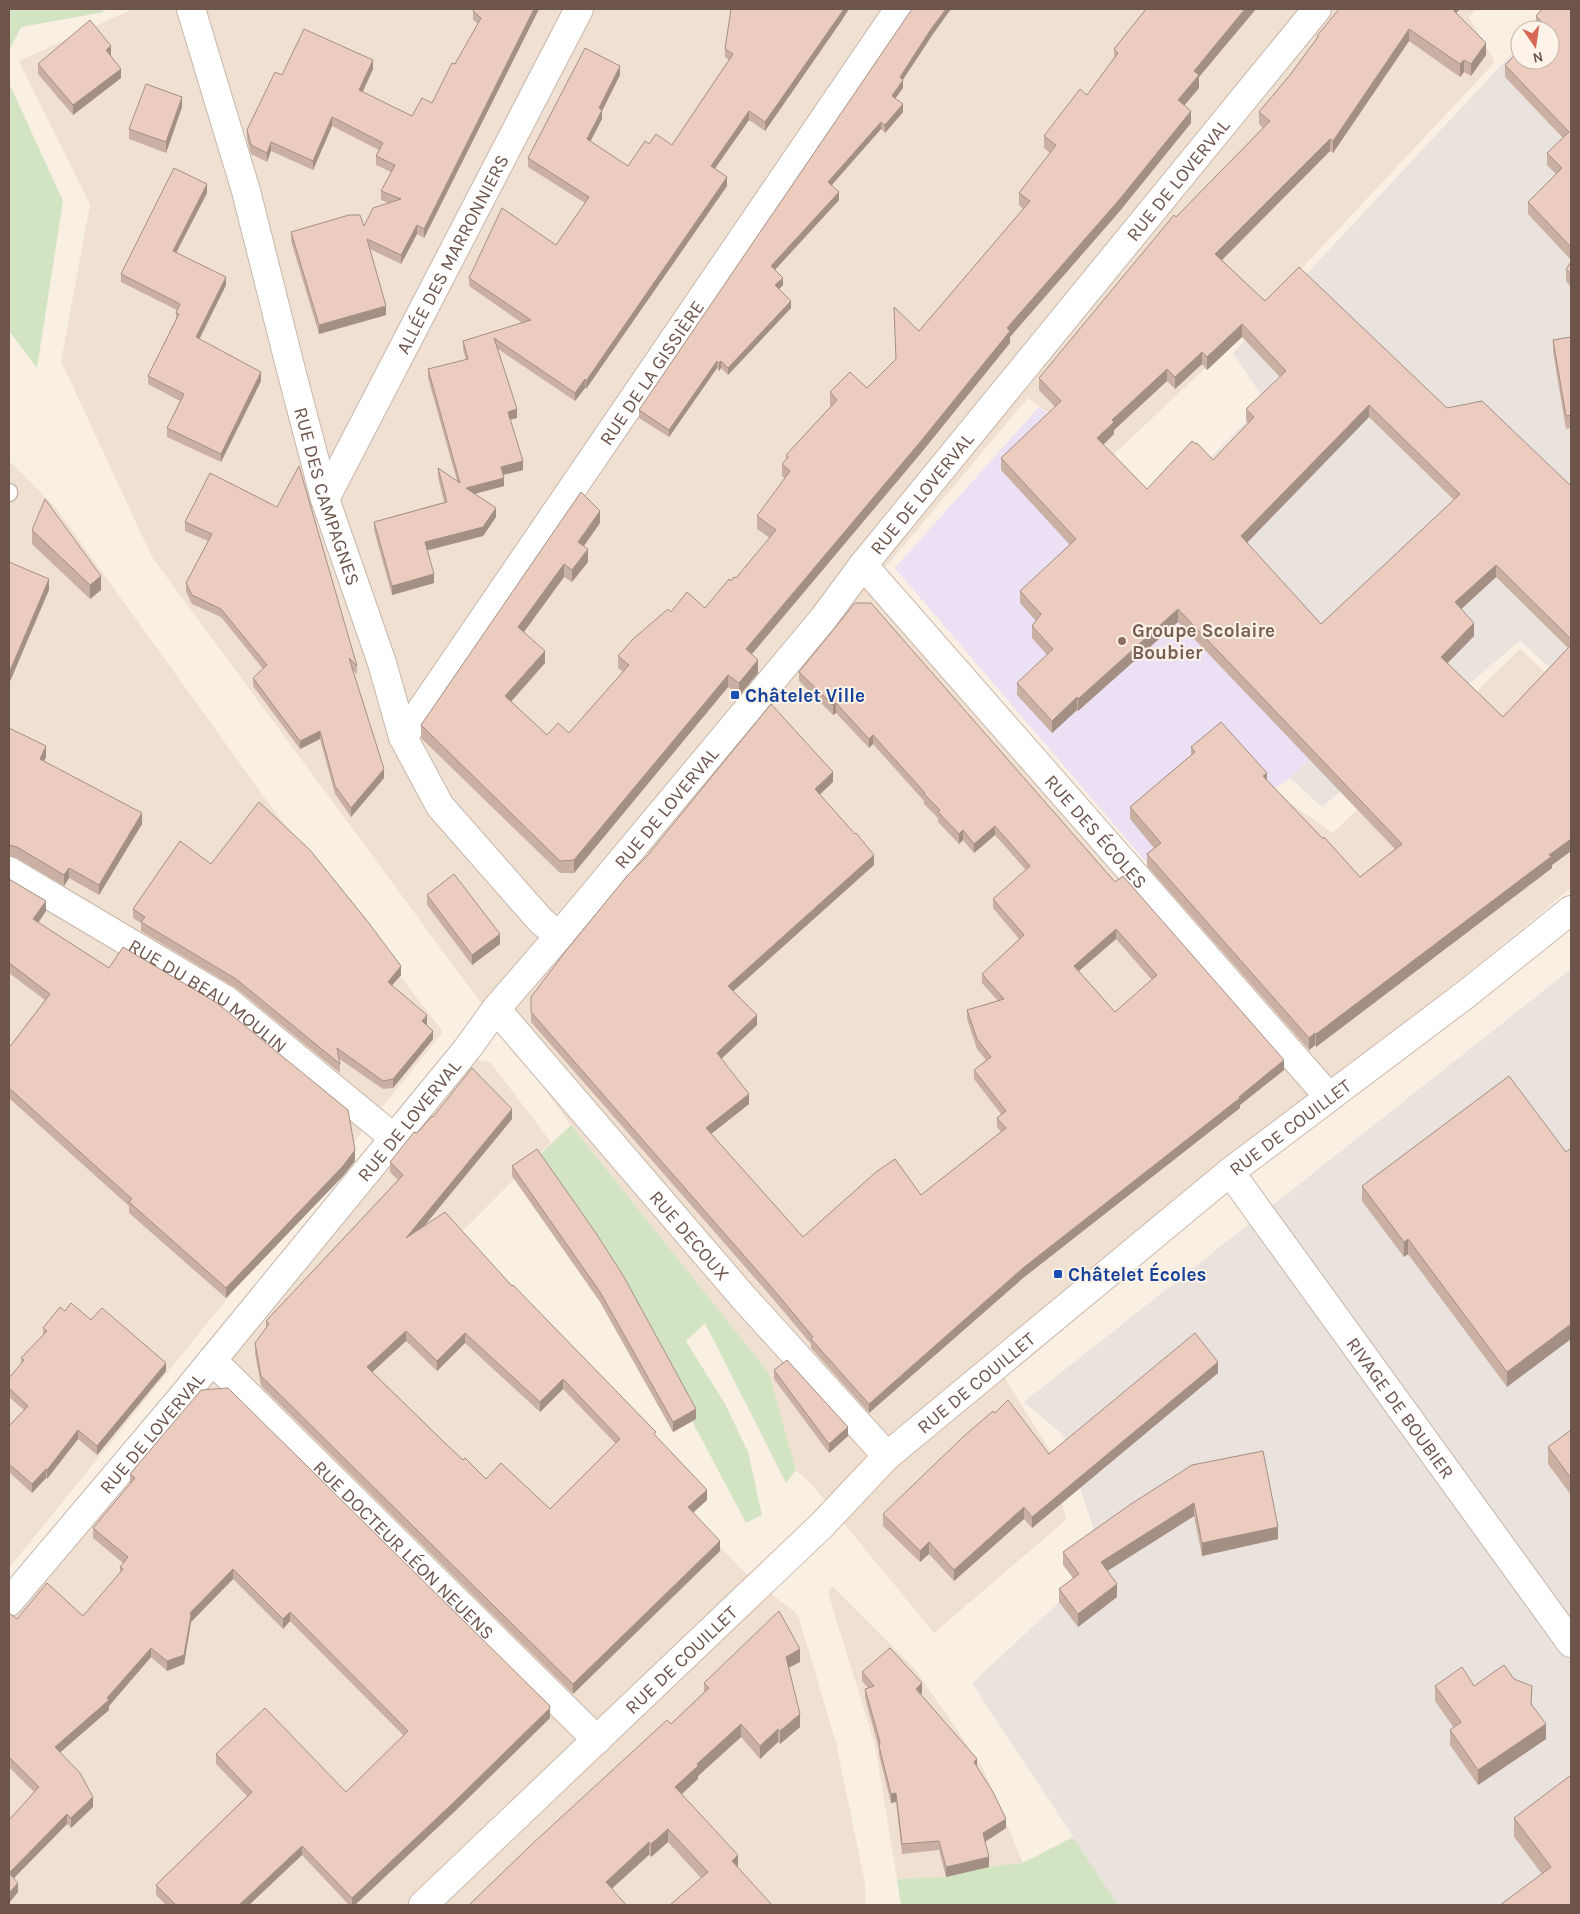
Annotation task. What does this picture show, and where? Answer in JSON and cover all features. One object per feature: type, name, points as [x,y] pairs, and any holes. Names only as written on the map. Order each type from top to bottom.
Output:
[{"type":"street","name":"RUE DES CAMPAGNES","points":[[191,9],[246,191],[325,499],[382,663],[403,737],[440,806],[541,921],[560,936]]},
{"type":"street","name":"ALLÉE DES MARRONNIERS","points":[[325,499],[579,9]]},
{"type":"street","name":"RUE DE LA GISSIÈRE","points":[[403,737],[899,9]]},
{"type":"street","name":"RUE DE LOVERVAL","points":[[9,1602],[212,1360],[467,1049],[496,1009],[560,936],[822,619],[863,566],[1318,9]]},
{"type":"street","name":"RUE DES ÉCOLES","points":[[863,566],[1329,1097]]},
{"type":"street","name":"RUE DU BEAU MOULIN","points":[[9,871],[226,1000],[394,1138]]},
{"type":"street","name":"RUE DE COUILLET","points":[[423,1905],[822,1525],[887,1456],[1230,1172],[1465,995],[1571,910]]},
{"type":"street","name":"RUE DECOUX","points":[[496,1009],[743,1296],[887,1456]]},
{"type":"street","name":"RIVAGE DE BOUBIER","points":[[1230,1172],[1571,1643]]},
{"type":"street","name":"RUE DOCTEUR LÉON NEUENS","points":[[212,1360],[597,1740]]},
{"type":"shaded area","points":[[130,9],[1476,9],[1469,17],[1495,62],[1229,346],[1110,458],[1028,398],[878,576],[1153,883],[1210,827],[1275,793],[1333,833],[1520,649],[1571,696],[1571,888],[995,1362],[1051,1452],[1066,1520],[934,1633],[814,1487],[796,1470],[769,1373],[571,1125],[152,557],[61,361],[90,205],[19,61]]},
{"type":"shaded area","points":[[1555,9],[1571,16],[1571,687],[1520,641],[1322,807],[1290,778],[1352,715],[1164,504],[1266,402],[1233,353],[1510,56],[1510,70],[1560,70],[1560,20],[1545,20]]},
{"type":"shaded area","name":"Groupe Scolaire Boubier","points":[[1039,407],[1164,504],[1353,715],[1290,778],[1222,823],[1159,877],[895,568]]},
{"type":"shaded area","points":[[9,461],[56,508],[272,808],[443,1032],[9,1568]]},
{"type":"shaded area","points":[[1571,969],[1571,1905],[1118,1905],[972,1683],[1104,1561],[1063,1435],[1024,1402]]},
{"type":"shaded area","points":[[476,1060],[490,1062],[551,1142],[440,1254],[742,1570],[798,1615],[836,1743],[865,1883],[865,1905],[9,1905],[9,1603]]},
{"type":"shaded area","points":[[832,1586],[915,1669],[983,1768],[1023,1863],[989,1867],[946,1877],[897,1879],[875,1745],[828,1593]]},
{"type":"green space","points":[[9,9],[100,9],[104,12],[21,27],[9,51]]},
{"type":"green space","points":[[9,83],[63,201],[37,368],[9,331]]},
{"type":"green space","points":[[571,1125],[769,1373],[796,1470],[786,1483],[705,1323],[686,1341],[725,1404],[748,1452],[762,1515],[746,1523],[692,1421],[696,1419],[631,1306],[532,1162]]},
{"type":"green space","points":[[1073,1837],[1118,1905],[901,1905],[897,1879],[946,1877],[989,1867],[1023,1863]]},
{"type":"building","points":[[474,9],[534,9],[424,229],[417,225],[401,255],[367,239],[386,306],[319,325],[291,232],[349,215],[360,215],[364,226],[373,208],[401,199],[381,191],[395,165],[376,156],[383,143],[332,117],[313,161],[271,142],[267,153],[251,145],[247,130],[275,72],[282,75],[304,29],[373,60],[359,90],[412,116],[422,98],[432,103],[452,63],[455,64],[481,18],[473,11]]},
{"type":"building","points":[[731,9],[844,9],[765,122],[749,111],[711,166],[727,177],[586,381],[585,379],[575,393],[494,338],[517,409],[508,412],[523,461],[501,467],[504,478],[466,488],[496,508],[483,527],[425,542],[434,574],[392,586],[374,522],[447,502],[438,468],[460,483],[428,369],[468,359],[463,341],[531,320],[469,278],[502,208],[556,245],[589,197],[528,158],[585,48],[620,66],[599,108],[602,110],[587,139],[628,166],[645,141],[649,144],[656,134],[672,145],[733,54],[725,49]]},
{"type":"building","points":[[912,9],[946,9],[900,77],[903,80],[892,96],[903,104],[885,125],[881,122],[828,182],[839,192],[771,266],[783,278],[775,285],[791,301],[728,368],[721,361],[719,363],[717,361],[669,430],[639,410]]},
{"type":"building","points":[[1146,9],[1245,9],[1194,71],[1199,75],[1178,100],[1191,111],[1119,200],[1007,328],[1010,331],[921,441],[746,649],[758,660],[739,683],[728,675],[574,860],[560,861],[421,725],[581,492],[600,511],[578,542],[588,549],[572,570],[564,564],[518,627],[545,651],[505,696],[547,735],[558,723],[569,733],[629,665],[618,656],[633,639],[668,609],[671,612],[687,592],[705,608],[729,579],[731,581],[734,577],[736,578],[776,530],[757,516],[790,471],[782,464],[788,457],[786,455],[837,400],[830,392],[850,372],[867,388],[896,359],[894,307],[919,331],[1030,201],[1019,193],[1056,145],[1044,136],[1080,89],[1087,95],[1118,53],[1114,49]]},
{"type":"building","points":[[1339,9],[1452,9],[1486,43],[1471,64],[1464,60],[1460,64],[1409,29],[1333,141],[1330,139],[1215,254],[1265,301],[1299,267],[1447,408],[1482,401],[1571,486],[1571,639],[1496,565],[1455,602],[1474,623],[1441,657],[1503,717],[1571,645],[1571,839],[1549,855],[1552,856],[1309,1038],[1147,854],[1161,843],[1130,807],[1195,752],[1191,747],[1221,722],[1267,773],[1263,776],[1323,839],[1324,837],[1360,877],[1402,844],[1178,609],[1052,721],[1017,683],[1053,649],[1032,626],[1041,614],[1020,591],[1076,539],[1001,458],[1061,401],[1039,378],[1174,215],[1176,217],[1270,121],[1259,112],[1290,75],[1317,36]],"holes":[[[1242,324],[1286,371],[1246,409],[1254,417],[1213,460],[1197,443],[1192,441],[1147,489],[1097,438],[1114,422],[1112,420],[1167,369],[1175,377],[1202,352],[1207,357]],[[1369,405],[1460,494],[1321,624],[1241,536]]]},
{"type":"building","points":[[1542,9],[1571,9],[1571,247],[1528,202],[1562,168],[1547,153],[1569,132],[1505,65],[1510,60],[1510,70],[1560,70],[1560,20],[1540,20],[1536,16]]},
{"type":"building","points":[[90,20],[111,46],[106,50],[121,69],[73,105],[38,64]]},
{"type":"building","points":[[146,84],[182,97],[166,142],[129,129]]},
{"type":"building","points":[[174,168],[207,184],[173,251],[226,277],[196,337],[261,372],[221,454],[167,428],[184,394],[148,376],[179,314],[176,313],[180,304],[121,274]]},
{"type":"building","points":[[1571,262],[1571,274],[1566,269]]},
{"type":"building","points":[[1571,337],[1571,415],[1566,416],[1553,340]]},
{"type":"building","points":[[299,466],[357,666],[349,658],[384,769],[351,808],[335,786],[320,731],[300,741],[253,678],[267,665],[221,609],[192,595],[186,583],[212,534],[185,522],[210,473],[277,507]]},
{"type":"building","points":[[45,499],[101,576],[90,585],[32,530]]},
{"type":"building","points":[[9,562],[49,579],[9,673]]},
{"type":"building","points":[[855,603],[871,603],[1115,882],[1123,876],[1284,1060],[1240,1098],[1023,1268],[869,1404],[811,1339],[813,1337],[774,1290],[531,1012],[531,997],[565,952],[627,876],[647,856],[771,704],[833,772],[815,789],[874,855],[728,986],[757,1015],[717,1053],[749,1094],[706,1128],[803,1237],[876,1172],[895,1159],[921,1195],[1006,1128],[997,1118],[1006,1111],[974,1070],[991,1057],[977,1039],[967,1010],[1004,999],[982,974],[1024,935],[993,899],[1030,866],[995,826],[974,844],[963,830],[959,834],[873,735],[869,739],[836,703],[833,705],[799,672]],"holes":[[[1116,929],[1157,975],[1115,1012],[1074,966]]]},
{"type":"building","points":[[9,728],[46,746],[40,759],[142,813],[99,885],[69,868],[64,875],[17,847],[9,845]]},
{"type":"building","points":[[259,802],[310,850],[368,922],[401,966],[388,982],[427,1015],[422,1021],[433,1031],[393,1079],[383,1081],[337,1048],[340,1064],[236,979],[141,922],[145,917],[133,909],[180,841],[211,864]]},
{"type":"building","points":[[454,874],[500,934],[472,955],[427,895]]},
{"type":"building","points":[[9,879],[46,901],[33,919],[109,968],[123,947],[217,1003],[348,1110],[355,1150],[343,1166],[226,1288],[129,1202],[132,1199],[9,1088],[9,1048],[50,994],[9,963]]},
{"type":"building","points":[[472,1068],[512,1109],[406,1238],[445,1212],[512,1286],[656,1432],[654,1434],[707,1490],[688,1507],[720,1541],[573,1684],[261,1376],[255,1343],[269,1324],[266,1321],[403,1175],[390,1162],[414,1132],[417,1133],[433,1117]],"holes":[[[406,1331],[437,1361],[465,1333],[540,1402],[563,1379],[620,1439],[550,1509],[501,1463],[486,1479],[465,1458],[463,1460],[447,1445],[367,1367]]]},
{"type":"building","points":[[1509,1076],[1566,1152],[1571,1148],[1571,1324],[1507,1372],[1408,1239],[1404,1242],[1362,1186]]},
{"type":"building","points":[[537,1149],[596,1233],[624,1277],[696,1409],[673,1422],[600,1292],[512,1166]]},
{"type":"building","points":[[71,1303],[91,1320],[102,1308],[166,1363],[97,1446],[78,1430],[47,1470],[32,1484],[9,1464],[9,1426],[28,1406],[9,1388],[9,1378],[24,1360],[21,1358],[47,1331],[43,1328],[60,1307],[65,1311]]},
{"type":"building","points":[[1195,1333],[1218,1362],[1032,1517],[1024,1507],[954,1570],[929,1542],[920,1551],[883,1514],[963,1437],[993,1411],[995,1413],[1008,1400],[1049,1454]]},
{"type":"building","points":[[787,1360],[848,1427],[829,1444],[774,1370]]},
{"type":"building","points":[[228,1388],[550,1708],[352,1898],[302,1846],[239,1905],[176,1905],[156,1885],[252,1792],[216,1754],[265,1708],[346,1792],[408,1731],[290,1612],[283,1619],[233,1569],[190,1613],[184,1655],[167,1661],[151,1648],[107,1698],[109,1700],[55,1747],[80,1773],[93,1797],[71,1818],[67,1814],[9,1873],[9,1820],[39,1787],[9,1757],[9,1613],[17,1619],[47,1583],[83,1616],[123,1569],[120,1567],[128,1557],[93,1528],[135,1478],[130,1474],[201,1390]]},
{"type":"building","points":[[1571,1430],[1571,1478],[1548,1447]]},
{"type":"building","points":[[1263,1451],[1278,1527],[1202,1543],[1194,1503],[1101,1562],[1117,1584],[1078,1614],[1059,1589],[1079,1574],[1063,1552],[1131,1504],[1192,1465]]},
{"type":"building","points":[[779,1611],[800,1649],[786,1657],[800,1714],[780,1731],[778,1729],[760,1746],[741,1724],[675,1787],[738,1855],[732,1861],[772,1905],[670,1905],[708,1872],[668,1829],[651,1844],[649,1842],[606,1882],[626,1905],[469,1905],[531,1845],[667,1720],[671,1724],[709,1688],[704,1683]]},
{"type":"building","points":[[890,1648],[922,1683],[916,1689],[977,1759],[974,1762],[993,1792],[1006,1819],[983,1833],[989,1857],[946,1867],[939,1841],[902,1844],[896,1793],[891,1794],[879,1746],[880,1742],[865,1689],[874,1686],[862,1672]]},
{"type":"building","points":[[1504,1665],[1514,1679],[1532,1686],[1531,1704],[1546,1724],[1478,1770],[1450,1730],[1461,1722],[1435,1686],[1462,1667],[1474,1686]]},
{"type":"building","points":[[1571,1775],[1571,1905],[1500,1905],[1551,1867],[1514,1818]]},
{"type":"building","points":[[9,1873],[18,1883],[9,1893]]},
{"type":"place","name":"Groupe Scolaire Boubier","points":[[1122,641]]},
{"type":"place","name":"Châtelet Ville","points":[[735,695]]},
{"type":"place","name":"Châtelet Écoles","points":[[1058,1274]]}]
